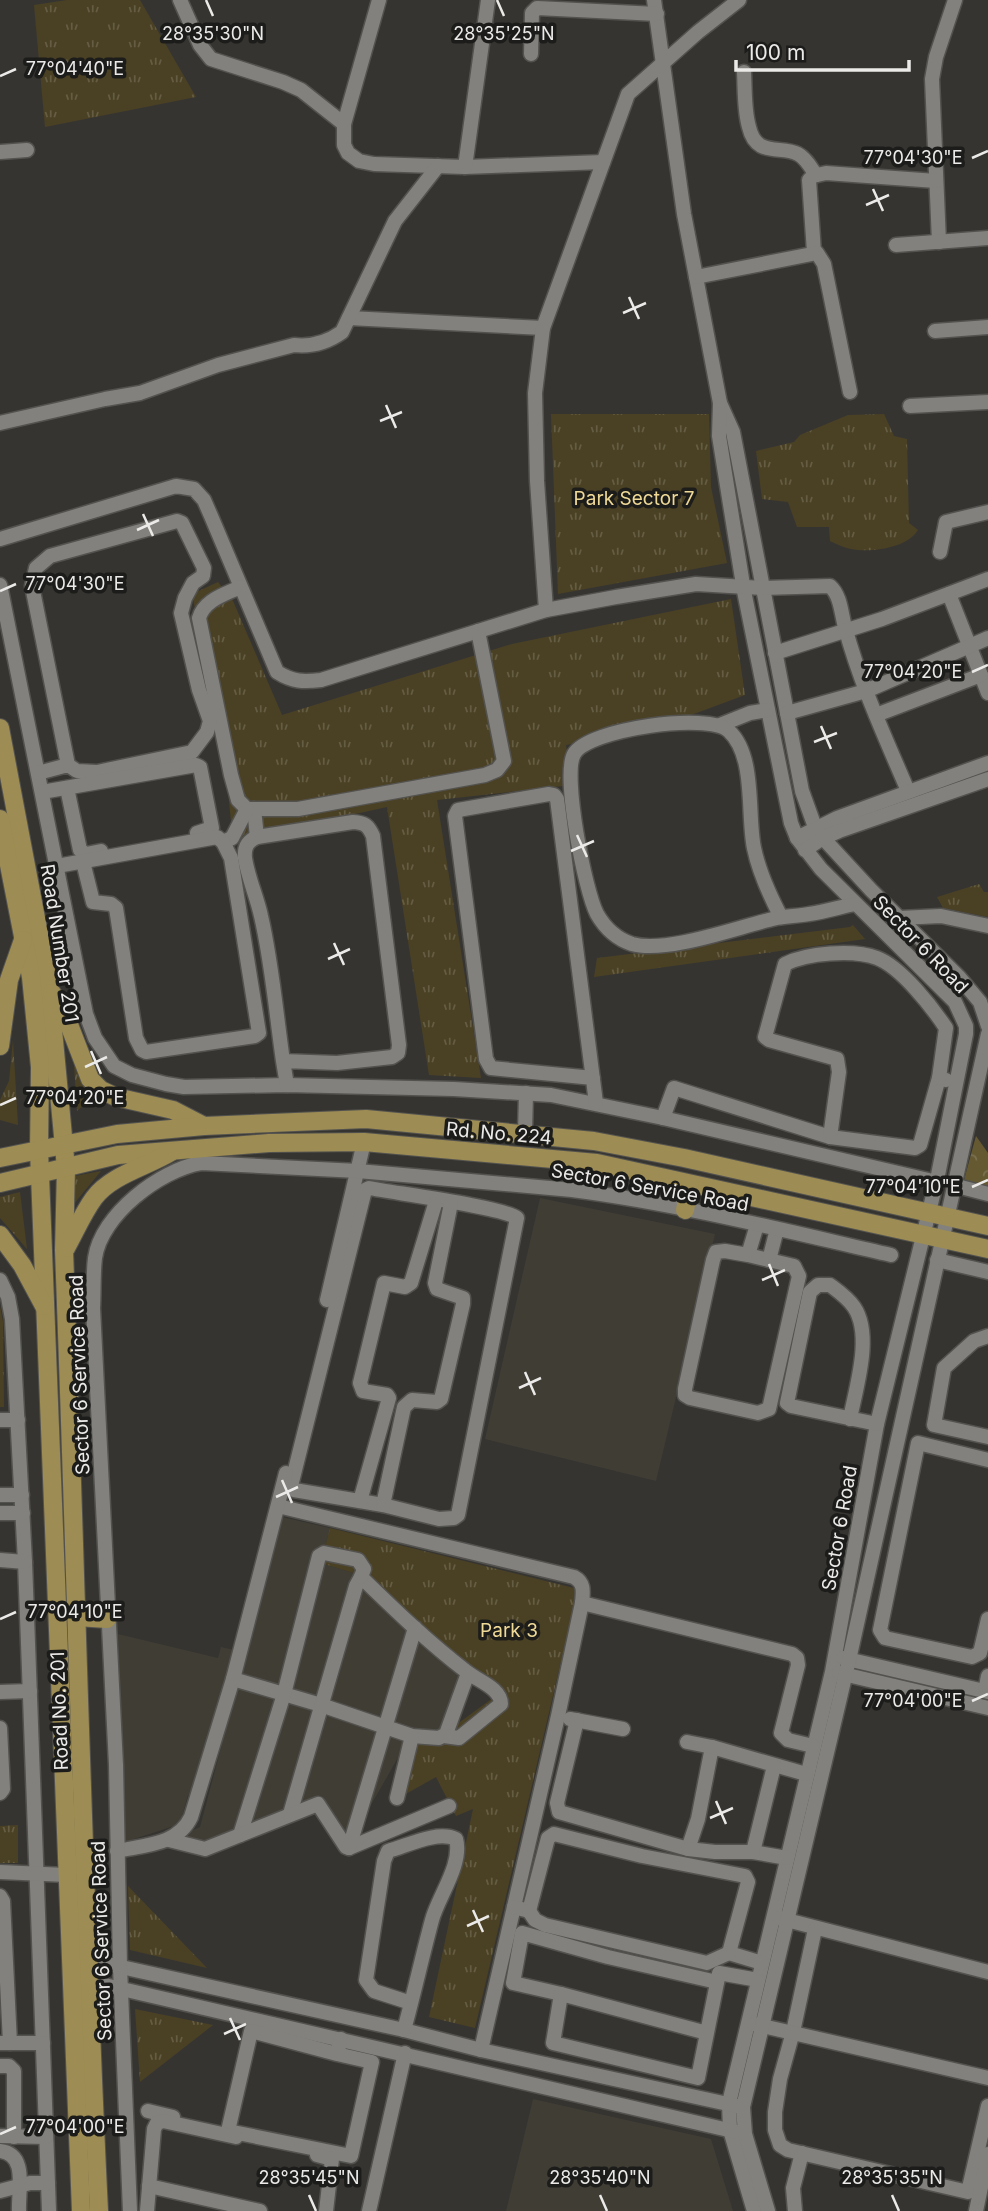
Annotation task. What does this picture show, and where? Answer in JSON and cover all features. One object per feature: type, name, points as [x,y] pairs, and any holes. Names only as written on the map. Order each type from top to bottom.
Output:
[{"type":"main road","name":"Road Number 201","points":[[0,728],[49,987],[66,1168]]},
{"type":"main road","name":"Road Number 201","points":[[0,819],[31,977],[40,1067],[41,1173]]},
{"type":"main road","points":[[0,1046],[9,980],[24,939]]},
{"type":"main road","points":[[49,987],[68,1021],[90,1079],[101,1090],[116,1097],[173,1110],[204,1126]]},
{"type":"main road","name":"Rd. No. 224","points":[[0,1158],[117,1135],[204,1126],[366,1119],[594,1141],[684,1158],[988,1226]]},
{"type":"main road","name":"Rd. No. 224","points":[[0,1184],[118,1155],[269,1143],[364,1142],[597,1163],[988,1249]]},
{"type":"main road","points":[[64,1250],[94,1197],[115,1180],[152,1164],[173,1150]]},
{"type":"main road","name":"Road No. 201","points":[[66,1168],[64,1250],[77,1617],[78,1957],[99,2211]]},
{"type":"main road","name":"Road No. 201","points":[[41,1173],[66,1875],[78,1957]]},
{"type":"main road","points":[[685,1210],[690,1184]]},
{"type":"main road","points":[[0,1235],[22,1265],[46,1309]]},
{"type":"main road","points":[[77,1617],[107,1619]]},
{"type":"main road","name":"Road No. 201","points":[[79,1979],[80,2211]]},
{"type":"street","points":[[180,0],[200,45],[211,59],[292,86],[344,124]]},
{"type":"street","points":[[379,0],[344,124],[345,149],[359,161],[374,164],[466,167],[603,162]]},
{"type":"street","points":[[466,167],[488,0]]},
{"type":"street","points":[[712,22],[719,0]]},
{"type":"street","points":[[546,610],[537,481],[535,393],[543,328],[628,94],[739,0]]},
{"type":"street","points":[[939,242],[932,79],[936,57],[955,0]]},
{"type":"street","points":[[531,54],[532,13],[537,8],[655,7],[684,214],[720,403]]},
{"type":"street","points":[[744,72],[749,128],[755,141],[776,151],[795,152],[816,174]]},
{"type":"street","points":[[0,152],[27,150]]},
{"type":"street","points":[[0,424],[141,393],[236,360],[295,345],[323,342],[342,332],[395,221],[438,166]]},
{"type":"street","points":[[850,392],[824,264],[814,252],[809,180],[816,174],[936,181]]},
{"type":"street","points":[[896,244],[988,238]]},
{"type":"street","points":[[696,277],[814,252]]},
{"type":"street","points":[[349,318],[543,328]]},
{"type":"street","points":[[935,331],[988,327]]},
{"type":"street","points":[[910,406],[988,402]]},
{"type":"street","name":"Sector 6 Road","points":[[720,403],[719,436],[743,586],[786,804],[801,844],[855,904],[955,1002],[967,1034],[937,1182],[877,1424],[839,1673],[755,2024],[729,2103],[754,2211]]},
{"type":"street","name":"Sector 6 Road","points":[[720,403],[733,432],[802,791],[819,832],[973,993],[980,1002],[988,1026]]},
{"type":"street","points":[[0,539],[176,486],[194,489],[204,500],[278,672],[299,682],[321,680],[546,610],[696,584],[764,588],[830,586],[838,598],[866,691],[908,791]]},
{"type":"street","points":[[940,552],[946,522],[988,512]]},
{"type":"street","points":[[177,521],[182,523],[204,568],[203,576],[193,583],[185,598],[181,613],[199,690],[210,721],[207,732],[192,752],[97,772],[77,771],[68,765],[32,586],[36,568],[50,556],[177,521]]},
{"type":"street","points":[[775,653],[892,616],[988,579]]},
{"type":"street","points":[[0,585],[86,1014],[95,1038],[114,1066],[132,1075],[184,1087],[287,1085],[454,1088],[551,1095],[663,1118],[937,1182]]},
{"type":"street","points":[[240,587],[212,600],[201,610],[199,618],[231,775],[238,800],[251,809],[298,809],[485,775],[497,770],[504,761],[478,631]]},
{"type":"street","points":[[949,594],[988,693]]},
{"type":"street","points":[[183,621],[199,618]]},
{"type":"street","points":[[787,713],[866,691],[988,638]]},
{"type":"street","points":[[876,715],[981,675]]},
{"type":"street","points":[[768,710],[750,713],[720,725],[671,723],[615,733],[590,740],[575,753],[571,764],[570,787],[586,884],[597,913],[612,933],[634,944],[663,945],[698,940],[781,917],[855,904]]},
{"type":"street","points":[[720,725],[729,731],[741,750],[746,769],[754,848],[760,870],[781,917]]},
{"type":"street","points":[[801,844],[819,832],[908,791],[988,763]]},
{"type":"street","points":[[38,772],[68,765]]},
{"type":"street","points":[[42,792],[196,765],[200,767],[212,828],[86,853],[80,850],[77,842],[67,788]]},
{"type":"street","points":[[819,832],[988,779]]},
{"type":"street","points":[[593,1078],[491,1068],[486,1059],[455,816],[458,810],[549,794],[557,799],[593,1078],[596,1103]]},
{"type":"street","points":[[251,809],[257,837]]},
{"type":"street","points":[[223,842],[232,838],[251,809]]},
{"type":"street","points":[[283,1061],[337,1063],[392,1057],[397,1053],[399,1045],[373,836],[369,826],[353,822],[257,837],[250,840],[246,846],[245,858],[261,918],[283,1061],[287,1085]]},
{"type":"street","points":[[57,866],[218,837],[231,858],[259,1033],[254,1036],[146,1052],[142,1050],[136,1038],[116,908],[111,904],[93,902],[83,862]]},
{"type":"street","points":[[899,918],[941,916],[988,926]]},
{"type":"street","points":[[663,1118],[674,1088],[830,1137],[915,1148],[920,1145],[939,1079],[946,1028],[935,1011],[896,970],[877,958],[822,954],[785,964],[765,1037],[769,1041],[837,1059],[839,1072],[830,1137]]},
{"type":"street","name":"Sector 6 Road","points":[[842,1658],[897,1440],[988,1034]]},
{"type":"street","points":[[939,1079],[957,1082]]},
{"type":"street","points":[[526,1093],[526,1133]]},
{"type":"street","points":[[117,1851],[169,1840],[187,1826],[191,1817],[233,1679],[278,1506],[364,1142]]},
{"type":"street","name":"Sector 6 Service Road","points":[[130,2211],[120,1967],[116,1765],[93,1308],[95,1256],[102,1238],[135,1196],[150,1183],[177,1168],[201,1163],[358,1171],[607,1195],[891,1255]]},
{"type":"street","points":[[402,1194],[405,1175]]},
{"type":"street","points":[[480,1208],[485,1182]]},
{"type":"street","points":[[953,1185],[988,1194]]},
{"type":"street","points":[[369,1188],[402,1194],[511,1214],[517,1219],[458,1515],[447,1519],[294,1490],[291,1484],[365,1190],[369,1188]]},
{"type":"street","points":[[360,1502],[389,1398],[387,1395],[363,1391],[360,1383],[384,1283],[405,1287],[411,1283],[444,1202]]},
{"type":"street","points":[[383,1505],[404,1407],[412,1400],[437,1402],[441,1399],[463,1304],[463,1298],[437,1289],[435,1283],[444,1202]]},
{"type":"street","points":[[748,1255],[757,1225]]},
{"type":"street","points":[[769,1260],[777,1229]]},
{"type":"street","points":[[716,1252],[748,1255],[794,1266],[800,1276],[769,1409],[758,1413],[685,1395],[716,1252]]},
{"type":"street","points":[[937,1261],[988,1272]]},
{"type":"street","points":[[0,1280],[8,1297],[12,1319],[23,1513],[49,2211]]},
{"type":"street","points":[[850,1419],[864,1334],[853,1306],[844,1296],[830,1285],[818,1285],[810,1292],[787,1403],[791,1406],[850,1419],[877,1424]]},
{"type":"street","points":[[988,1336],[974,1341],[944,1368],[934,1425],[988,1437]]},
{"type":"street","points":[[0,1412],[17,1416]]},
{"type":"street","points":[[0,1420],[17,1416]]},
{"type":"street","points":[[897,1440],[988,1460]]},
{"type":"street","points":[[918,1443],[880,1630],[886,1639],[972,1657],[980,1653],[988,1619]]},
{"type":"street","points":[[0,1495],[22,1495]]},
{"type":"street","points":[[328,1518],[332,1496]]},
{"type":"street","points":[[278,1506],[580,1580],[582,1603],[481,2050]]},
{"type":"street","points":[[406,1536],[411,1512]]},
{"type":"street","points":[[0,1526],[0,1513],[23,1513]]},
{"type":"street","points":[[240,1835],[284,1694],[318,1556],[324,1553],[358,1560],[364,1569],[356,1586],[290,1814]]},
{"type":"street","points":[[0,1560],[25,1562]]},
{"type":"street","points":[[233,1679],[412,1736],[459,1738],[501,1704],[497,1692],[468,1673],[361,1577]]},
{"type":"street","points":[[582,1603],[792,1654],[797,1658],[798,1665],[781,1733],[788,1740],[813,1746]]},
{"type":"street","points":[[349,1848],[415,1628]]},
{"type":"street","points":[[842,1658],[986,1692],[988,1676]]},
{"type":"street","points":[[444,1736],[468,1673]]},
{"type":"street","points":[[839,1673],[988,1708]]},
{"type":"street","name":"Sector 6 Road","points":[[768,2211],[737,2132],[755,2024],[758,1980],[780,1919],[787,1858],[813,1746],[839,1673]]},
{"type":"street","points":[[0,1692],[30,1691]]},
{"type":"street","points":[[558,1716],[623,1729]]},
{"type":"street","points":[[577,1720],[557,1803],[559,1812],[688,1849],[729,1853],[753,1852],[787,1858]]},
{"type":"street","points":[[0,1728],[3,1789],[0,1793]]},
{"type":"street","points":[[397,1798],[412,1736]]},
{"type":"street","points":[[687,1742],[806,1774]]},
{"type":"street","points":[[688,1849],[698,1819],[712,1747]]},
{"type":"street","points":[[753,1852],[774,1766]]},
{"type":"street","points":[[169,1840],[205,1849],[318,1804],[349,1848]]},
{"type":"street","points":[[349,1848],[449,1806]]},
{"type":"street","points":[[729,1954],[748,1882],[745,1876],[642,1856],[554,1834],[548,1838],[529,1911],[534,1920],[545,1925],[707,1963],[729,1954],[762,1963]]},
{"type":"street","points":[[404,2030],[411,2003],[432,1917],[440,1904],[457,1854],[456,1839],[451,1836],[435,1837],[388,1851],[384,1861],[366,1980],[374,1991],[411,2003]]},
{"type":"street","points":[[0,1872],[66,1875]]},
{"type":"street","points":[[0,1896],[5,2043],[43,2043]]},
{"type":"street","points":[[514,1907],[529,1911]]},
{"type":"street","points":[[780,1919],[988,1972]]},
{"type":"street","points":[[815,1929],[777,2094],[775,2130],[777,2140],[783,2147],[968,2193],[988,2106]]},
{"type":"street","points":[[707,2033],[513,1983],[522,1933],[608,1957],[717,1982]]},
{"type":"street","points":[[78,1957],[743,2108]]},
{"type":"street","points":[[561,1994],[553,2043],[698,2078],[719,1973],[758,1980]]},
{"type":"street","points":[[79,1979],[737,2132]]},
{"type":"street","points":[[755,2024],[988,2078]]},
{"type":"street","points":[[148,2111],[228,2131],[351,2157],[372,2062],[251,2031],[228,2131]]},
{"type":"street","points":[[337,2054],[341,2039]]},
{"type":"street","points":[[369,2211],[405,2053]]},
{"type":"street","points":[[0,2066],[9,2066],[14,2071],[7,2137],[46,2137]]},
{"type":"street","points":[[147,2211],[154,2129],[157,2123],[163,2121],[331,2159],[326,2211]]},
{"type":"street","points":[[0,2151],[12,2155],[19,2163],[19,2211]]},
{"type":"street","points":[[794,2211],[793,2188],[802,2153]]},
{"type":"street","points":[[976,2211],[988,2154]]},
{"type":"street","points":[[0,2191],[48,2183]]},
{"type":"street","points":[[149,2186],[260,2211]]},
{"type":"shaded area","points":[[540,1198],[715,1234],[656,1481],[485,1439]]},
{"type":"shaded area","points":[[282,1517],[330,1528],[321,1563],[357,1574],[468,1673],[444,1742],[411,1735],[347,1847],[317,1805],[207,1847],[171,1840],[200,1827]]},
{"type":"shaded area","points":[[118,1634],[218,1658],[221,1647],[234,1650],[193,1796],[188,1795],[180,1824],[125,1842]]},
{"type":"shaded area","points":[[533,2099],[711,2139],[733,2211],[506,2211]]},
{"type":"green space","points":[[67,0],[140,0],[196,97],[45,127],[34,5]]},
{"type":"green space","name":"Park Sector 7","points":[[551,414],[709,414],[711,487],[727,563],[558,594]]},
{"type":"green space","points":[[884,414],[894,436],[907,439],[909,523],[918,530],[906,541],[888,548],[846,548],[830,541],[829,527],[797,527],[788,502],[762,499],[756,451],[794,442],[800,435],[848,415]]},
{"type":"green space","points":[[218,582],[233,601],[282,715],[512,644],[731,599],[745,695],[648,731],[566,745],[572,785],[437,800],[481,1078],[429,1075],[387,807],[233,841],[224,752],[192,594]]},
{"type":"green space","points":[[979,884],[984,892],[988,892],[988,917],[943,908],[937,897]]},
{"type":"green space","points":[[853,925],[865,939],[594,977],[597,958]]},
{"type":"green space","points":[[13,1040],[18,1125],[0,1120],[0,1100],[9,1081]]},
{"type":"green space","points":[[74,1065],[94,1096],[77,1111]]},
{"type":"green space","points":[[976,1136],[988,1153],[988,1186],[964,1180]]},
{"type":"green space","points":[[101,1171],[73,1205],[75,1176]]},
{"type":"green space","points":[[20,1192],[27,1249],[0,1218],[0,1197]]},
{"type":"green space","points":[[0,1306],[3,1322],[4,1407],[0,1407]]},
{"type":"green space","name":"Park 3","points":[[330,1528],[578,1589],[475,2028],[429,2017],[473,1809],[456,1816],[436,1777],[395,1800],[414,1741],[449,1730],[497,1695],[357,1574],[321,1563]]},
{"type":"green space","points":[[18,1825],[18,1863],[0,1863],[0,1826]]},
{"type":"green space","points":[[128,1886],[207,1968],[130,1950]]},
{"type":"green space","points":[[135,2009],[213,2025],[140,2082]]}]
